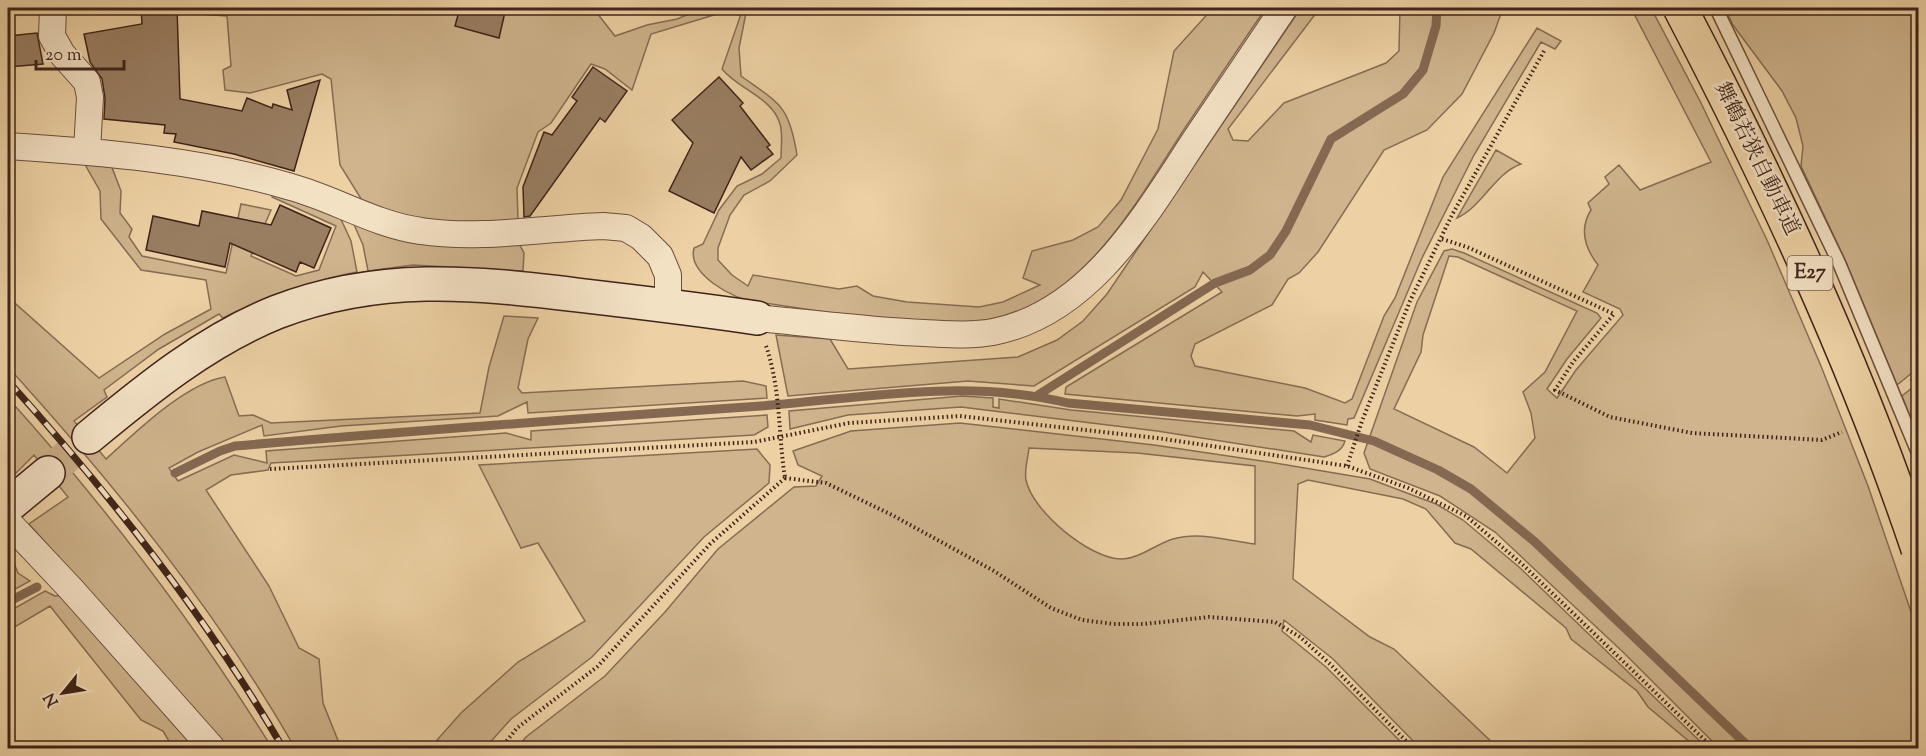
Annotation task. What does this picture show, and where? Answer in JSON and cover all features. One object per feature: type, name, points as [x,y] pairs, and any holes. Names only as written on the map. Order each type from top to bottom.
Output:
[{"type":"highway","name":"舞鶴若狭自動車道","points":[[1680,8],[1761,166],[1809,272],[1866,408],[1918,549]]},
{"type":"street","points":[[52,8],[52,36],[62,54],[87,82],[90,97],[87,151]]},
{"type":"street","points":[[89,437],[164,377],[236,332],[276,313],[317,299],[363,288],[415,283],[472,283],[668,305],[757,318],[903,333],[962,335],[993,332],[1048,310],[1074,293],[1099,272],[1142,220],[1284,8]]},
{"type":"street","points":[[8,146],[87,151],[247,175],[293,187],[395,225],[420,231],[455,234],[593,226],[626,228],[641,237],[660,256],[668,275],[668,305]]},
{"type":"street","points":[[8,506],[48,473]]},
{"type":"street","points":[[8,522],[71,589],[212,748]]},
{"type":"lane","points":[[1716,8],[1839,263],[1918,453]]},
{"type":"path","points":[[1347,466],[1362,421],[1410,301],[1473,178],[1544,51]]},
{"type":"path","points":[[1442,239],[1467,247],[1614,314],[1573,362],[1555,390],[1610,417],[1692,433],[1822,440],[1845,431]]},
{"type":"path","points":[[757,318],[777,388],[779,439],[785,478]]},
{"type":"path","points":[[1895,394],[1918,375]]},
{"type":"path","points":[[270,469],[779,439],[849,423],[960,416],[1156,438],[1347,466],[1408,488],[1466,516],[1555,595],[1713,748]]},
{"type":"path","points":[[501,748],[517,728],[597,668],[710,544],[785,478],[826,483],[892,515],[983,566],[1051,608],[1082,620],[1114,624],[1144,624],[1209,617],[1275,622],[1300,637],[1329,663],[1413,748]]},
{"type":"shaded area","points":[[200,8],[593,8],[615,36],[647,25],[677,19],[704,8],[737,8],[651,34],[632,90],[605,69],[591,64],[551,123],[538,132],[517,188],[518,220],[505,222],[418,221],[363,202],[340,165],[331,79],[322,74],[250,93],[225,90],[223,70],[231,66],[227,16],[200,14]]},
{"type":"shaded area","points":[[737,8],[747,8],[739,48],[741,76],[781,107],[790,125],[797,155],[770,181],[744,195],[730,215],[718,248],[718,260],[732,275],[748,286],[753,275],[839,289],[857,286],[873,296],[907,302],[979,307],[1003,302],[1040,285],[1023,278],[1032,251],[1073,240],[1098,227],[1121,200],[1158,129],[1174,51],[1213,8],[1266,8],[1126,217],[1104,246],[1078,272],[1051,294],[1020,311],[986,320],[930,323],[871,318],[747,300],[714,284],[698,267],[694,258],[694,248],[703,244],[719,210],[737,186],[762,174],[781,158],[781,132],[776,115],[763,100],[722,69],[740,17]]},
{"type":"shaded area","points":[[1301,8],[1320,8],[1228,129],[1233,140],[1248,141],[1284,103],[1386,63],[1399,51],[1400,8],[1503,8],[1494,33],[1462,94],[1427,130],[1384,150],[1318,252],[1299,273],[1288,279],[1272,305],[1195,344],[1191,356],[1195,366],[1305,388],[1345,403],[1352,399],[1384,316],[1395,298],[1443,177],[1537,28],[1561,41],[1555,49],[1541,42],[1474,155],[1422,258],[1354,418],[1348,419],[1347,425],[1315,420],[1315,414],[1297,416],[1065,394],[1066,387],[1222,292],[1203,272],[1195,287],[1034,386],[968,381],[788,396],[776,335],[830,339],[848,369],[1018,357],[1057,340],[1083,321],[1107,294]]},
{"type":"shaded area","points":[[1631,8],[1651,8],[1700,101],[1767,240],[1821,366],[1868,486],[1918,632],[1918,748],[1719,748],[1624,653],[1495,532],[1440,496],[1370,469],[1364,453],[1417,302],[1444,251],[1452,249],[1464,253],[1597,313],[1601,318],[1567,359],[1547,389],[1557,398],[1576,370],[1623,315],[1620,309],[1583,292],[1598,265],[1586,245],[1585,224],[1591,210],[1588,203],[1609,184],[1605,177],[1619,165],[1640,190],[1711,162]],"holes":[[[1449,256],[1458,257],[1577,311],[1545,372],[1523,392],[1531,413],[1535,438],[1507,473],[1474,447],[1394,409],[1421,352],[1423,335]]]},
{"type":"shaded area","points":[[1725,8],[1918,8],[1918,368],[1897,385],[1845,260],[1801,166],[1803,146],[1796,118],[1782,91],[1733,25]]},
{"type":"shaded area","points":[[1496,150],[1521,164],[1512,168],[1474,206],[1457,218]]},
{"type":"shaded area","points":[[83,161],[111,165],[121,191],[120,213],[132,229],[129,237],[142,256],[226,273],[241,204],[271,210],[251,256],[296,276],[319,270],[336,226],[272,197],[272,192],[339,215],[351,241],[357,272],[288,290],[223,318],[219,314],[159,349],[104,390],[107,397],[74,421],[106,459],[178,398],[210,381],[225,377],[239,416],[253,415],[271,423],[480,413],[489,367],[504,316],[538,318],[528,339],[518,388],[522,393],[743,381],[766,386],[767,398],[528,413],[527,402],[498,416],[341,426],[264,436],[262,425],[198,452],[169,468],[178,481],[234,455],[267,463],[266,451],[506,433],[531,440],[531,431],[767,415],[768,427],[754,435],[271,463],[268,470],[231,475],[206,490],[269,586],[299,648],[319,659],[323,703],[341,748],[295,748],[231,646],[162,550],[87,457],[8,367],[8,297],[99,378],[165,334],[211,309],[206,280],[141,270],[101,219],[100,191]]},
{"type":"shaded area","points":[[352,220],[517,240],[524,253],[523,271],[413,265],[368,271],[363,245]]},
{"type":"shaded area","points":[[1918,383],[1918,437],[1902,396]]},
{"type":"shaded area","points":[[962,396],[993,398],[993,407],[999,408],[999,399],[1071,410],[1294,431],[1311,442],[1313,435],[1345,441],[1337,452],[1324,457],[1157,431],[961,407],[848,415],[790,429],[789,411]]},
{"type":"shaded area","points":[[8,398],[80,481],[148,567],[212,656],[272,748],[228,748],[29,524],[68,497],[34,455],[8,481]]},
{"type":"shaded area","points":[[960,423],[1154,445],[1370,479],[1436,504],[1463,520],[1519,567],[1707,748],[1697,748],[1648,707],[1637,691],[1571,639],[1566,628],[1471,549],[1455,543],[1426,509],[1403,499],[1308,480],[1298,484],[1293,579],[1370,637],[1394,649],[1498,748],[1420,748],[1333,659],[1284,620],[1282,631],[1326,667],[1407,748],[517,748],[526,737],[605,676],[665,612],[718,549],[794,487],[816,486],[822,476],[798,465],[793,451],[851,431]],"holes":[[[1029,448],[1137,453],[1255,466],[1255,544],[1194,536],[1167,541],[1134,557],[1121,559],[1108,557],[1079,542],[1051,519],[1039,505],[1026,480]]]},
{"type":"shaded area","points":[[757,449],[770,465],[769,483],[704,537],[592,657],[511,719],[485,748],[430,748],[461,713],[518,662],[585,621],[538,543],[521,548],[479,465]]},
{"type":"shaded area","points":[[8,548],[18,573],[30,581],[8,593]]},
{"type":"shaded area","points":[[45,591],[55,596],[64,595],[202,748],[173,748],[163,731],[141,720],[50,606],[8,631],[8,612]]},
{"type":"building","points":[[141,8],[177,8],[180,99],[242,111],[247,98],[272,108],[273,104],[292,110],[287,90],[320,80],[294,171],[234,154],[174,142],[176,134],[164,133],[165,125],[104,119],[105,98],[102,79],[90,62],[84,34],[142,24]]},
{"type":"building","points":[[460,8],[487,8],[505,12],[499,38],[455,26]]},
{"type":"building","points":[[37,33],[43,64],[8,67],[8,36]]},
{"type":"building","points":[[593,67],[627,91],[605,122],[600,118],[530,216],[524,217],[523,187],[544,132],[552,135],[577,101],[572,97]]},
{"type":"building","points":[[719,77],[743,103],[740,106],[770,145],[767,147],[773,154],[751,170],[741,157],[714,213],[669,191],[693,143],[672,120]]},
{"type":"building","points":[[280,205],[331,228],[314,268],[300,262],[296,272],[230,243],[225,267],[146,250],[153,216],[199,226],[202,211],[271,225]]},
{"type":"waterway","points":[[1038,395],[1215,283],[1250,270],[1270,255],[1286,231],[1331,139],[1403,94],[1423,70],[1436,26],[1437,8]]},
{"type":"waterway","points":[[175,473],[235,446],[915,392],[991,392],[1068,403],[1310,425],[1374,441],[1438,470],[1471,489],[1535,542],[1750,748]]},
{"type":"waterway","points":[[8,602],[37,587]]},
{"type":"tunnel","points":[[48,473],[89,437]]},
{"type":"railway","points":[[8,381],[84,468],[155,558],[222,651],[283,748]]}]
